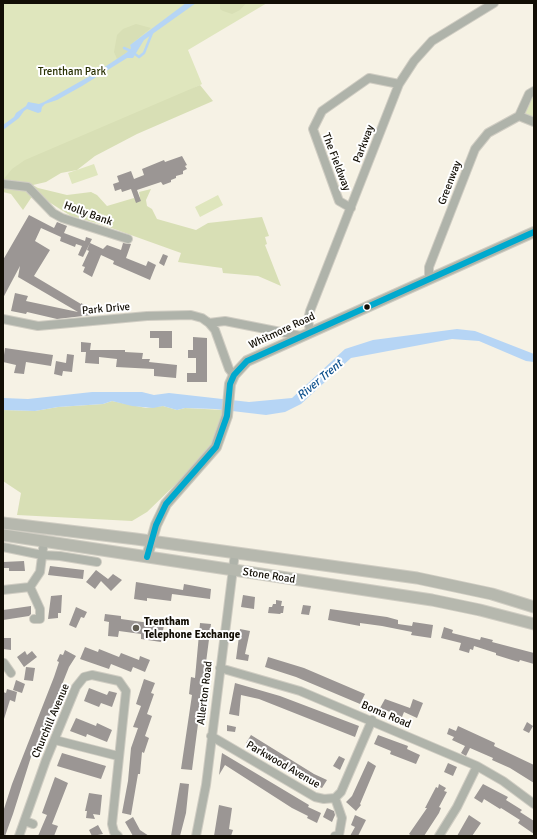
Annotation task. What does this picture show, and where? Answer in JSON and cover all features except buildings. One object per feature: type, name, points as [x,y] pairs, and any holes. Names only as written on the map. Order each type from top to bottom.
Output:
[{"type":"highway","name":"Stone Road","points":[[3,523],[235,552],[417,578],[492,594],[534,607]]},
{"type":"highway","name":"Stone Road","points":[[3,535],[432,600],[480,610],[534,624]]},
{"type":"main road","name":"Whitmore Road","points":[[147,557],[156,525],[166,504],[216,447],[227,416],[229,396],[234,375],[247,360],[534,232]]},
{"type":"street","name":"Parkway","points":[[306,333],[310,311],[400,84],[414,61],[432,41],[494,3]]},
{"type":"street","name":"The Fieldway","points":[[351,208],[339,201],[313,129],[322,111],[369,78],[400,84]]},
{"type":"street","points":[[534,90],[529,94],[519,116],[534,122]]},
{"type":"street","name":"Greenway","points":[[429,278],[429,267],[475,149],[488,133],[519,116]]},
{"type":"street","name":"Holly Bank","points":[[3,184],[28,187],[53,213],[62,218],[128,239]]},
{"type":"street","name":"Park Drive","points":[[3,319],[38,326],[147,316],[191,315],[202,318],[209,323],[225,321],[306,333]]},
{"type":"street","points":[[209,323],[215,330],[229,369],[234,375]]},
{"type":"street","points":[[3,590],[30,587],[40,572],[44,541]]},
{"type":"street","points":[[3,547],[42,555],[60,556],[98,562]]},
{"type":"street","name":"Allerton Road","points":[[196,836],[202,813],[235,552]]},
{"type":"street","points":[[30,587],[40,609],[40,619],[34,619]]},
{"type":"street","name":"Boma Road","points":[[220,668],[300,691],[372,720],[477,766],[503,781],[534,804]]},
{"type":"street","name":"Churchill Avenue","points":[[19,836],[55,740],[79,682],[84,677],[92,676],[115,679],[123,685],[126,692],[118,756],[112,824],[114,832],[118,836]]},
{"type":"street","points":[[335,836],[339,836],[342,818],[335,798],[341,792],[372,720]]},
{"type":"street","name":"Parkwood Avenue","points":[[211,736],[315,797],[324,799],[335,798]]},
{"type":"street","points":[[55,740],[118,756]]},
{"type":"street","points":[[439,836],[457,807],[477,766]]},
{"type":"street","points":[[25,820],[34,824]]},
{"type":"green space","name":"Trentham Park","points":[[3,3],[267,3],[188,50],[202,84],[3,184]]},
{"type":"green space","points":[[220,3],[246,3],[240,10],[232,14],[220,9]]},
{"type":"green space","points":[[136,24],[151,28],[130,45],[131,48],[126,53],[117,59],[114,52],[117,35],[123,29]]},
{"type":"green space","points":[[200,85],[213,101],[137,134],[95,156],[77,170],[61,173],[46,182],[33,185],[38,188],[67,195],[91,192],[97,195],[107,206],[134,198],[136,200],[140,197],[139,192],[151,189],[146,200],[147,206],[152,209],[157,219],[196,230],[208,223],[262,217],[269,236],[265,237],[267,244],[265,245],[281,286],[258,276],[223,273],[222,268],[178,262],[181,253],[103,225],[71,216],[41,197],[31,198],[23,210],[11,194],[3,192],[3,180],[12,169],[25,160]]},
{"type":"green space","points":[[534,95],[534,118],[524,115],[531,98]]},
{"type":"green space","points":[[94,164],[98,175],[72,184],[68,173]]},
{"type":"green space","points":[[218,195],[223,205],[200,217],[195,207]]},
{"type":"green space","points":[[112,401],[146,408],[163,406],[177,410],[185,408],[223,410],[218,430],[211,444],[178,482],[147,512],[132,521],[17,515],[21,493],[3,481],[3,410],[35,411],[58,407],[103,404]]},
{"type":"water","points":[[186,3],[196,3],[144,40],[133,58],[127,58],[82,86],[57,100],[45,104],[42,107],[41,112],[38,113],[27,109],[19,118],[3,130],[3,125],[26,106],[28,102],[39,104],[44,102],[97,72],[126,53],[131,48],[130,45]]},
{"type":"water","name":"River Trent","points":[[457,329],[475,331],[534,354],[534,362],[526,361],[479,341],[452,339],[351,358],[301,404],[285,412],[266,415],[215,409],[185,408],[177,410],[163,406],[153,408],[132,406],[112,401],[103,404],[58,407],[35,411],[3,410],[3,398],[28,399],[92,392],[142,392],[154,395],[169,393],[249,402],[292,398],[345,349],[373,340]]},
{"type":"waterway","points":[[135,54],[139,57],[144,53],[152,33]]},
{"type":"waterway","points":[[124,48],[131,51]]},
{"type":"transit line","points":[[147,557],[156,525],[166,504],[216,447],[227,416],[230,384],[234,375],[247,361],[534,232]]},
{"type":"place","name":"Trentham Telephone Exchange","points":[[136,628]]}]
